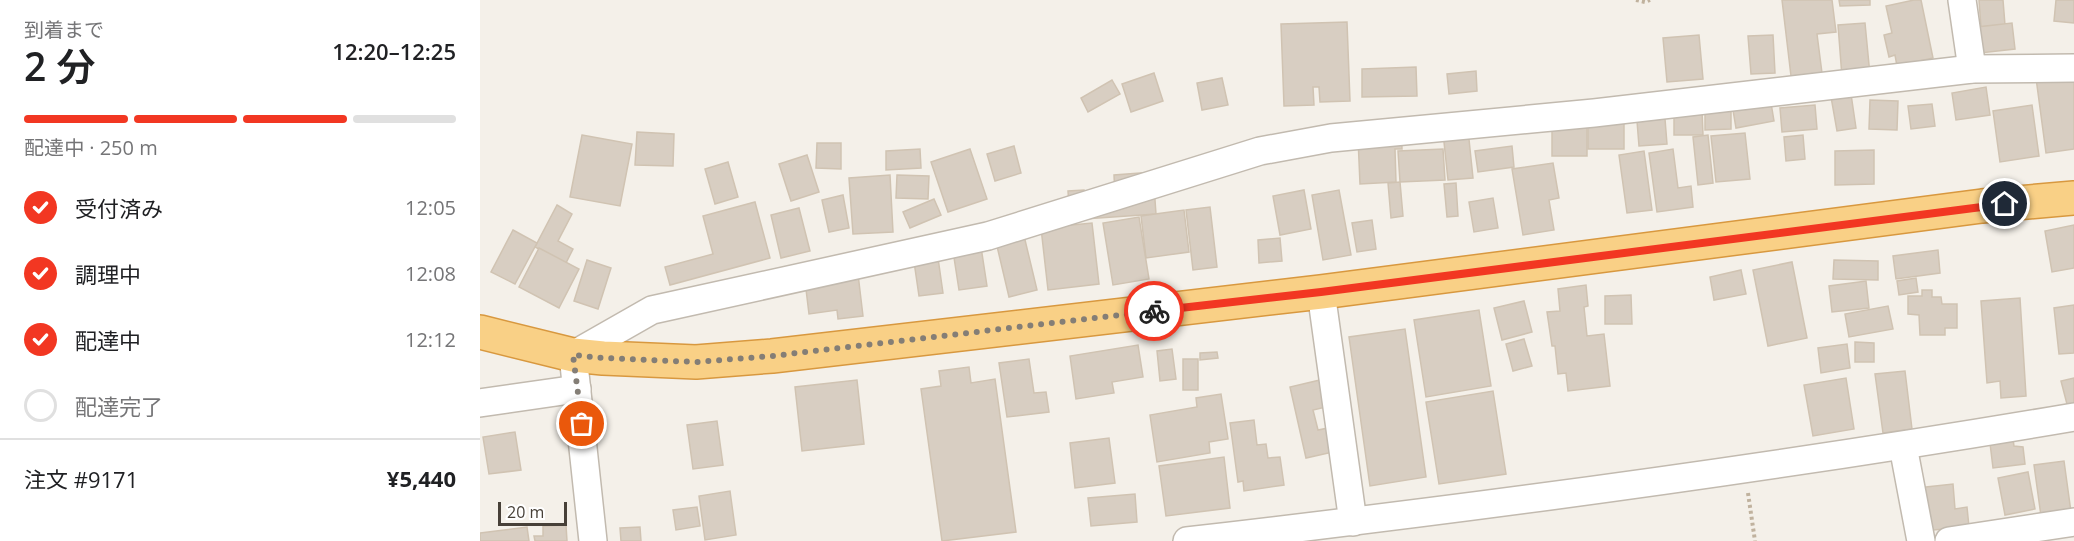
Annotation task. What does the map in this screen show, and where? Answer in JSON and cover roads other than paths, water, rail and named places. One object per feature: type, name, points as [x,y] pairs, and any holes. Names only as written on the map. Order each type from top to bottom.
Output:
[{"type":"highway","points":[[480,333],[573,355],[603,358],[696,362],[772,356],[1321,292],[1982,206],[2074,198]]},
{"type":"street","points":[[1962,0],[1971,69]]},
{"type":"street","points":[[593,541],[573,355],[652,310],[988,236],[1260,151],[1331,138],[1594,113],[1971,69],[2074,68]]},
{"type":"street","points":[[1321,292],[1353,522]]},
{"type":"street","points":[[480,403],[577,389]]},
{"type":"street","points":[[1186,541],[1353,522],[1745,469],[1903,446],[2074,417]]},
{"type":"street","points":[[1903,446],[1921,541]]},
{"type":"street","points":[[1949,541],[2074,522]]}]
